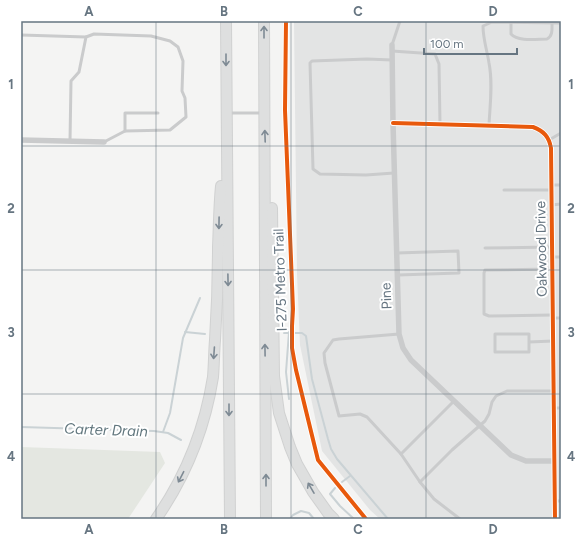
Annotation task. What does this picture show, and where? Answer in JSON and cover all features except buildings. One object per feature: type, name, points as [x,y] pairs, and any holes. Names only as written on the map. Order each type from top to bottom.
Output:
[{"type":"highway","points":[[226,21],[230,519]]},
{"type":"highway","points":[[264,21],[264,328],[266,519]]},
{"type":"highway","points":[[265,152],[271,188],[274,376],[276,398],[284,429],[297,464],[313,492],[334,519]]},
{"type":"highway","points":[[156,519],[169,500],[187,466],[198,439],[206,410],[213,375],[221,186],[227,171]]},
{"type":"street","name":"Pine","points":[[392,48],[394,173],[399,334],[401,343],[406,354],[503,449],[517,458],[526,461],[554,461]]},
{"type":"street","points":[[393,123],[533,127],[545,134],[549,140]]},
{"type":"street","points":[[21,140],[104,142]]},
{"type":"street","name":"Oakwood Drive","points":[[549,140],[551,148],[554,461],[558,501],[555,519]]},
{"type":"lane","points":[[400,21],[392,48],[434,54],[439,64],[440,124]]},
{"type":"lane","points":[[483,21],[484,46],[489,62],[490,75],[489,125]]},
{"type":"lane","points":[[483,26],[488,23],[498,21],[561,23]]},
{"type":"lane","points":[[511,22],[511,34],[514,37],[547,39],[552,34],[552,23]]},
{"type":"lane","points":[[21,35],[86,36],[94,34],[151,36],[170,41],[178,47],[183,61],[182,91],[185,98],[186,117],[170,130],[125,131],[104,142]]},
{"type":"lane","points":[[70,141],[71,81],[79,72],[86,36]]},
{"type":"lane","points":[[392,60],[312,61],[310,63],[313,169],[320,174],[366,175],[394,173]]},
{"type":"lane","points":[[125,131],[125,114],[158,113]]},
{"type":"lane","points":[[226,113],[264,113]]},
{"type":"lane","points":[[549,140],[561,133]]},
{"type":"lane","points":[[504,190],[551,188],[561,185]]},
{"type":"lane","points":[[551,205],[561,204]]},
{"type":"lane","points":[[485,248],[552,247]]},
{"type":"lane","points":[[397,253],[458,251],[459,273],[398,275]]},
{"type":"lane","points":[[552,258],[561,257]]},
{"type":"lane","points":[[552,269],[485,270],[484,314],[489,316],[552,316],[561,318]]},
{"type":"lane","points":[[399,334],[339,338],[333,340],[324,353],[325,363],[339,416],[360,414],[367,417],[402,454],[420,482],[434,499],[460,519]]},
{"type":"lane","points":[[495,334],[529,334],[529,342],[529,352],[495,352],[495,334]]},
{"type":"lane","points":[[529,342],[553,341]]},
{"type":"lane","points":[[420,482],[452,450],[485,421],[489,414],[492,402],[496,396],[507,391],[553,391]]},
{"type":"lane","points":[[402,454],[454,401]]},
{"type":"lane","points":[[554,408],[561,408]]},
{"type":"shaded area","points":[[294,21],[561,21],[561,519],[380,519],[370,510],[322,451],[300,345],[297,274]]},
{"type":"shaded area","points":[[21,447],[160,452],[165,463],[128,519],[21,519]]},
{"type":"waterway","name":"Carter Drain","points":[[163,432],[170,413],[183,338],[200,298]]},
{"type":"waterway","name":"Carter Drain","points":[[185,332],[205,334]]},
{"type":"waterway","points":[[289,332],[286,372],[289,399]]},
{"type":"waterway","name":"Carter Drain","points":[[284,333],[302,333],[306,336],[312,379],[331,449],[337,459],[388,519]]},
{"type":"waterway","name":"Carter Drain","points":[[21,427],[154,431],[168,433],[181,440]]},
{"type":"waterway","points":[[342,482],[350,476]]},
{"type":"waterway","points":[[335,488],[330,494],[354,519]]},
{"type":"waterway","points":[[290,519],[293,515],[301,511],[309,513],[314,519]]},
{"type":"cycle path","name":"I-275 Metro Trail","points":[[286,21],[285,110],[293,309],[292,348],[318,460],[366,519]]},
{"type":"cycle path","points":[[393,123],[533,127],[540,130],[549,141],[551,148],[555,519]]}]
